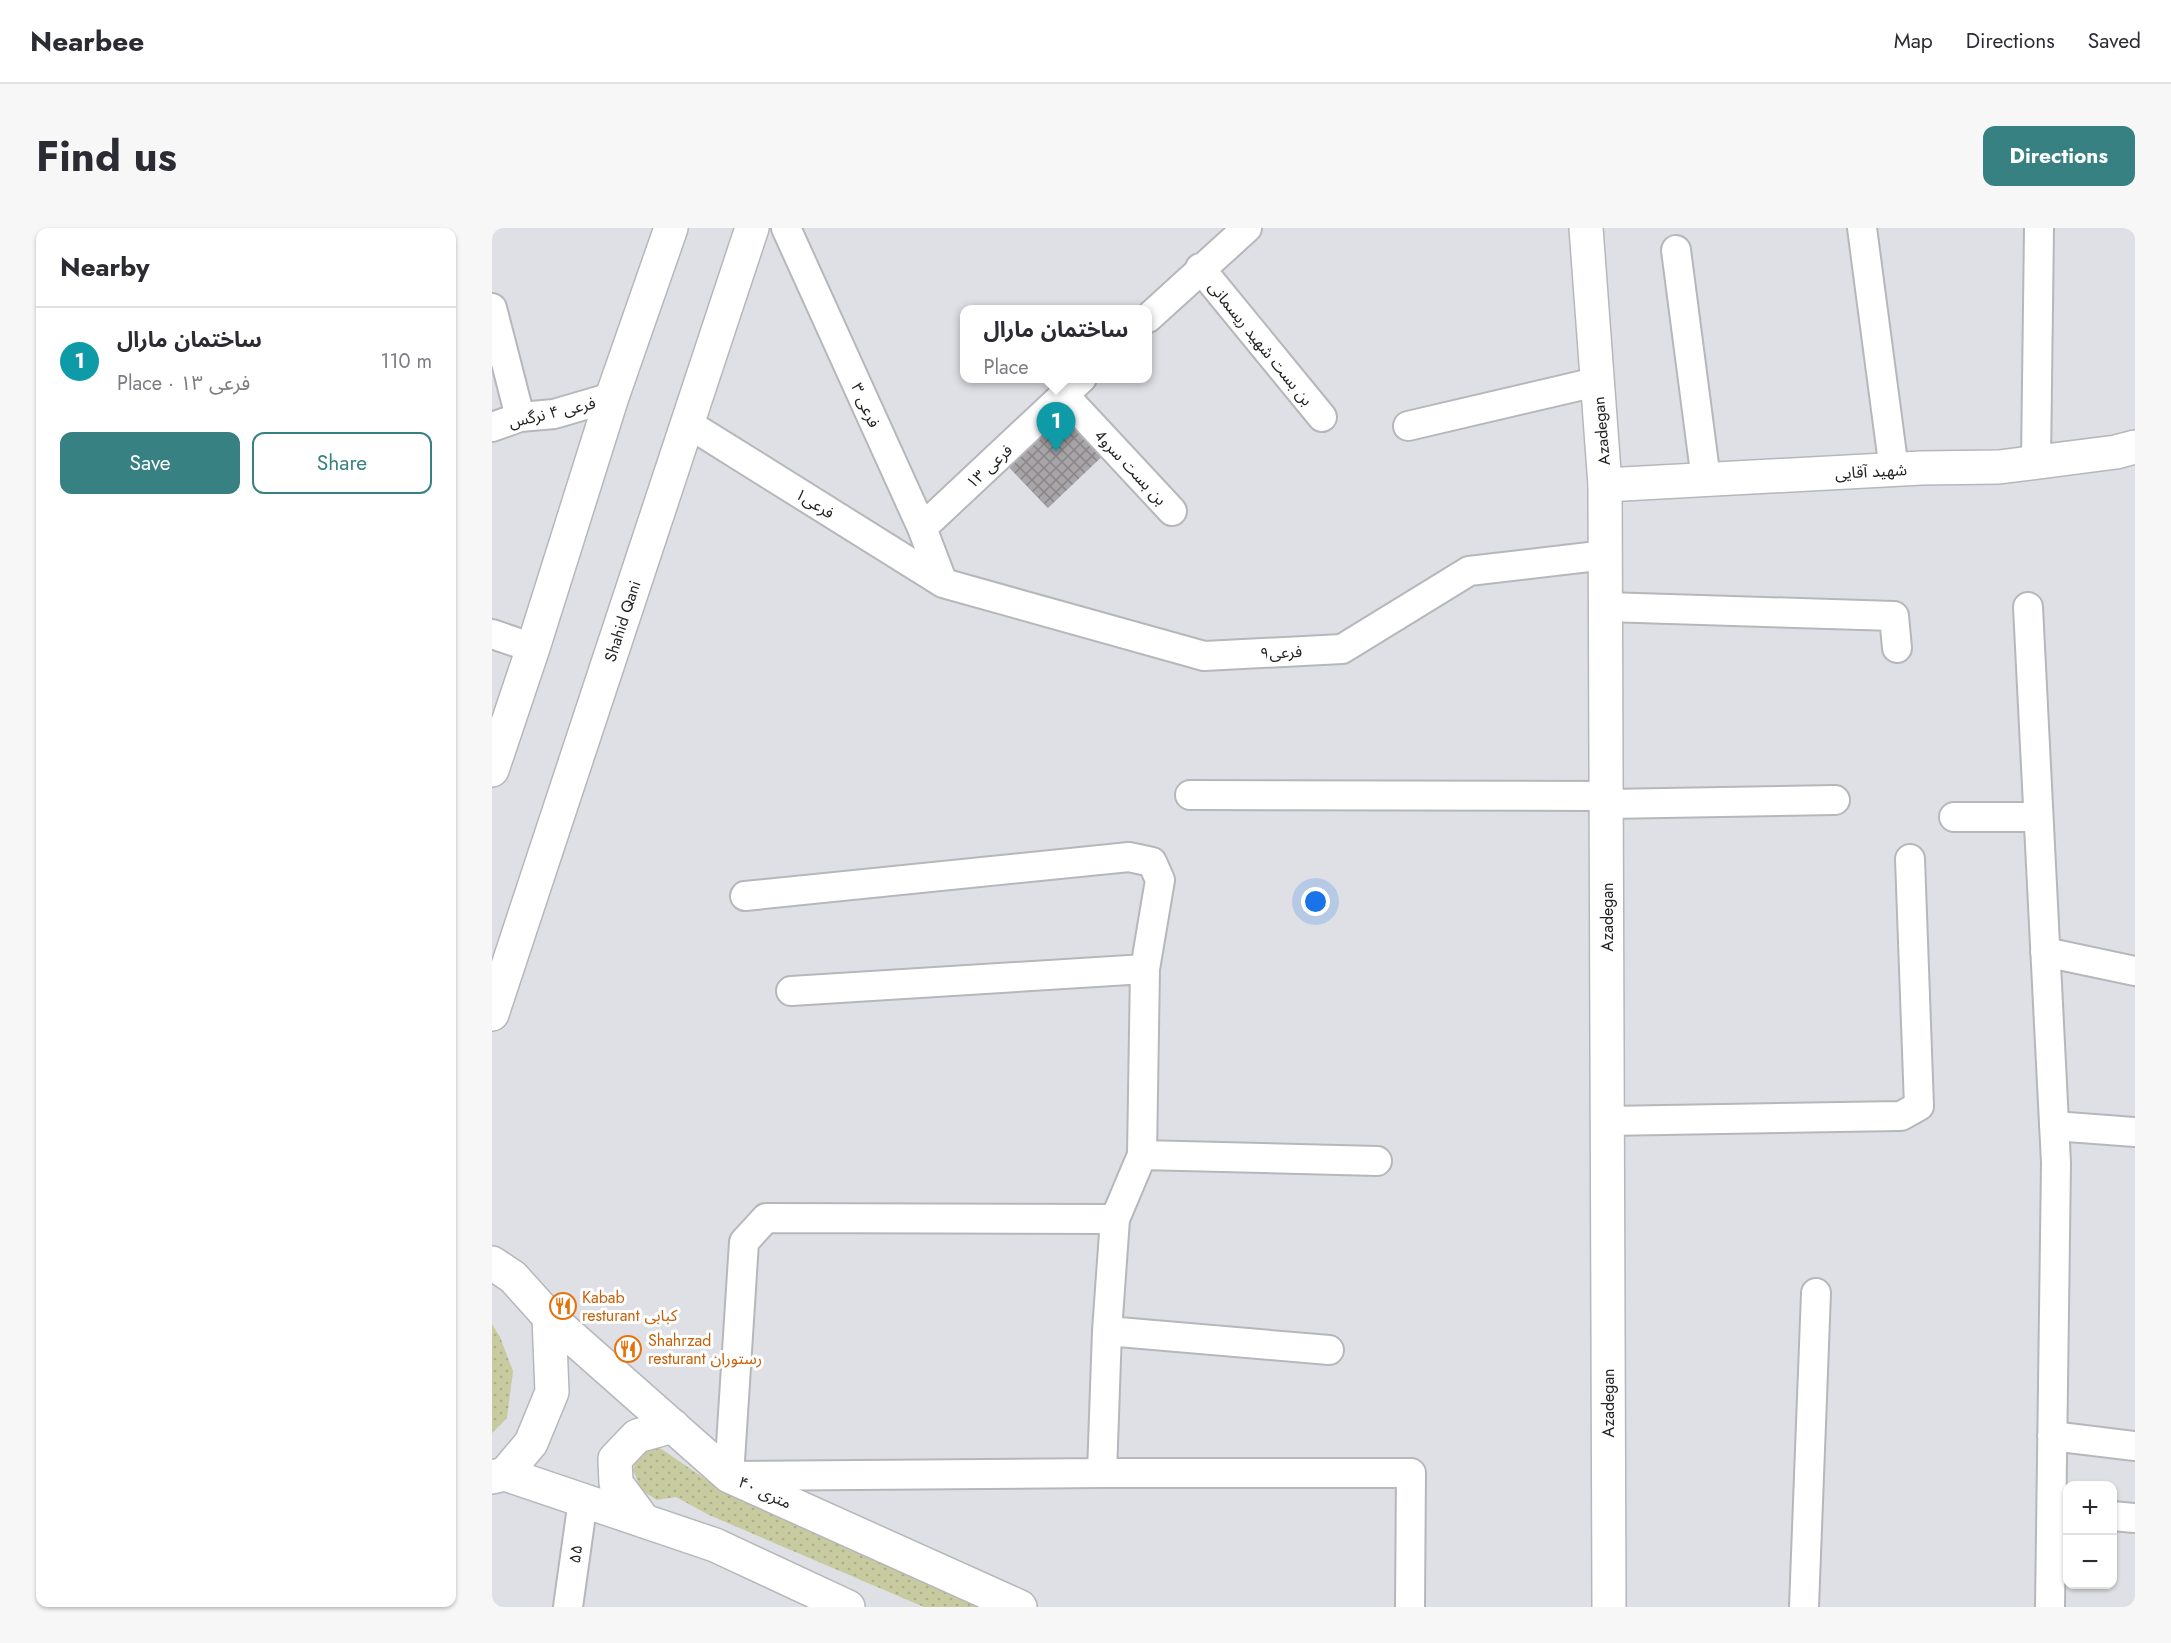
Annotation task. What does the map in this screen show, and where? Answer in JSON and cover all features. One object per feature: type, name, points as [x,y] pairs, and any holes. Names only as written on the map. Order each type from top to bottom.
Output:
[{"type":"main road","points":[[492,770],[534,648],[612,397],[671,228]]},
{"type":"main road","name":"Shahid Qani","points":[[492,1014],[752,228]]},
{"type":"main road","name":"Azadegan","points":[[1586,228],[1605,485],[1609,1607]]},
{"type":"main road","name":"شهید آقایی","points":[[1605,485],[1999,467],[2116,452],[2135,447]]},
{"type":"main road","name":"۴۰ متری","points":[[492,1263],[513,1277],[549,1317],[729,1476],[1020,1607]]},
{"type":"main road","points":[[549,1317],[552,1392],[531,1443],[499,1475],[583,1500],[715,1545],[848,1607]]},
{"type":"main road","points":[[644,1521],[616,1483],[615,1459],[637,1436],[673,1426]]},
{"type":"street","name":"فرعی ۳","points":[[786,228],[922,528],[943,583]]},
{"type":"street","points":[[1152,314],[1200,268],[1247,228]]},
{"type":"street","points":[[1862,228],[1894,470]]},
{"type":"street","points":[[2036,462],[2039,228]]},
{"type":"street","points":[[1677,250],[1706,480]]},
{"type":"street","name":"بن بست شهید ریسمانی","points":[[1200,268],[1322,417]]},
{"type":"street","points":[[492,308],[520,417]]},
{"type":"street","points":[[1408,426],[1596,382]]},
{"type":"street","name":"فرعی ۱۳","points":[[922,528],[1073,387]]},
{"type":"street","name":"بن بست سرو4","points":[[1073,387],[1172,511]]},
{"type":"street","name":"فرعی ۴ نرگس","points":[[492,428],[520,417],[554,414],[612,397]]},
{"type":"street","name":"فرعی۱","points":[[687,423],[943,583]]},
{"type":"street","name":"فرعی۹","points":[[943,583],[1204,656],[1342,649],[1469,572],[1606,555]]},
{"type":"street","points":[[1606,607],[1894,616],[1897,648]]},
{"type":"street","points":[[2028,607],[2056,1163],[2052,1436],[2059,1513],[2050,1607]]},
{"type":"street","points":[[492,634],[534,648]]},
{"type":"street","points":[[1190,795],[1835,800]]},
{"type":"street","points":[[1954,817],[2038,817]]},
{"type":"street","points":[[745,896],[1129,857],[1152,862],[1160,880],[1145,969],[1142,1155],[1115,1219],[1107,1331],[1102,1473]]},
{"type":"street","points":[[1607,1121],[1901,1116],[1919,1106],[1910,859]]},
{"type":"street","points":[[2045,952],[2135,971]]},
{"type":"street","points":[[791,991],[1145,969]]},
{"type":"street","points":[[2054,1126],[2135,1132]]},
{"type":"street","points":[[1142,1155],[1377,1161]]},
{"type":"street","points":[[1115,1219],[766,1218],[744,1242],[729,1476],[1411,1473],[1410,1607]]},
{"type":"street","points":[[1804,1607],[1816,1293]]},
{"type":"street","points":[[1107,1331],[1329,1350]]},
{"type":"street","points":[[2052,1436],[2135,1446]]},
{"type":"street","name":"۵۵","points":[[568,1607],[583,1500]]},
{"type":"street","points":[[2117,1516],[2135,1518]]},
{"type":"green space","points":[[492,1324],[500,1337],[513,1371],[507,1418],[492,1433]]},
{"type":"green space","points":[[660,1448],[711,1483],[979,1607],[924,1607],[709,1515],[676,1497],[657,1500],[641,1490],[633,1469],[640,1453]]},
{"type":"building","points":[[1064,395],[1112,447],[1048,508],[999,457]]},
{"type":"place","name":"ساختمان مارال","points":[[1056,452]]},
{"type":"place","name":"Kabab resturant کبابی","points":[[563,1306]]},
{"type":"place","name":"Shahrzad resturant رستوران","points":[[628,1349]]}]
